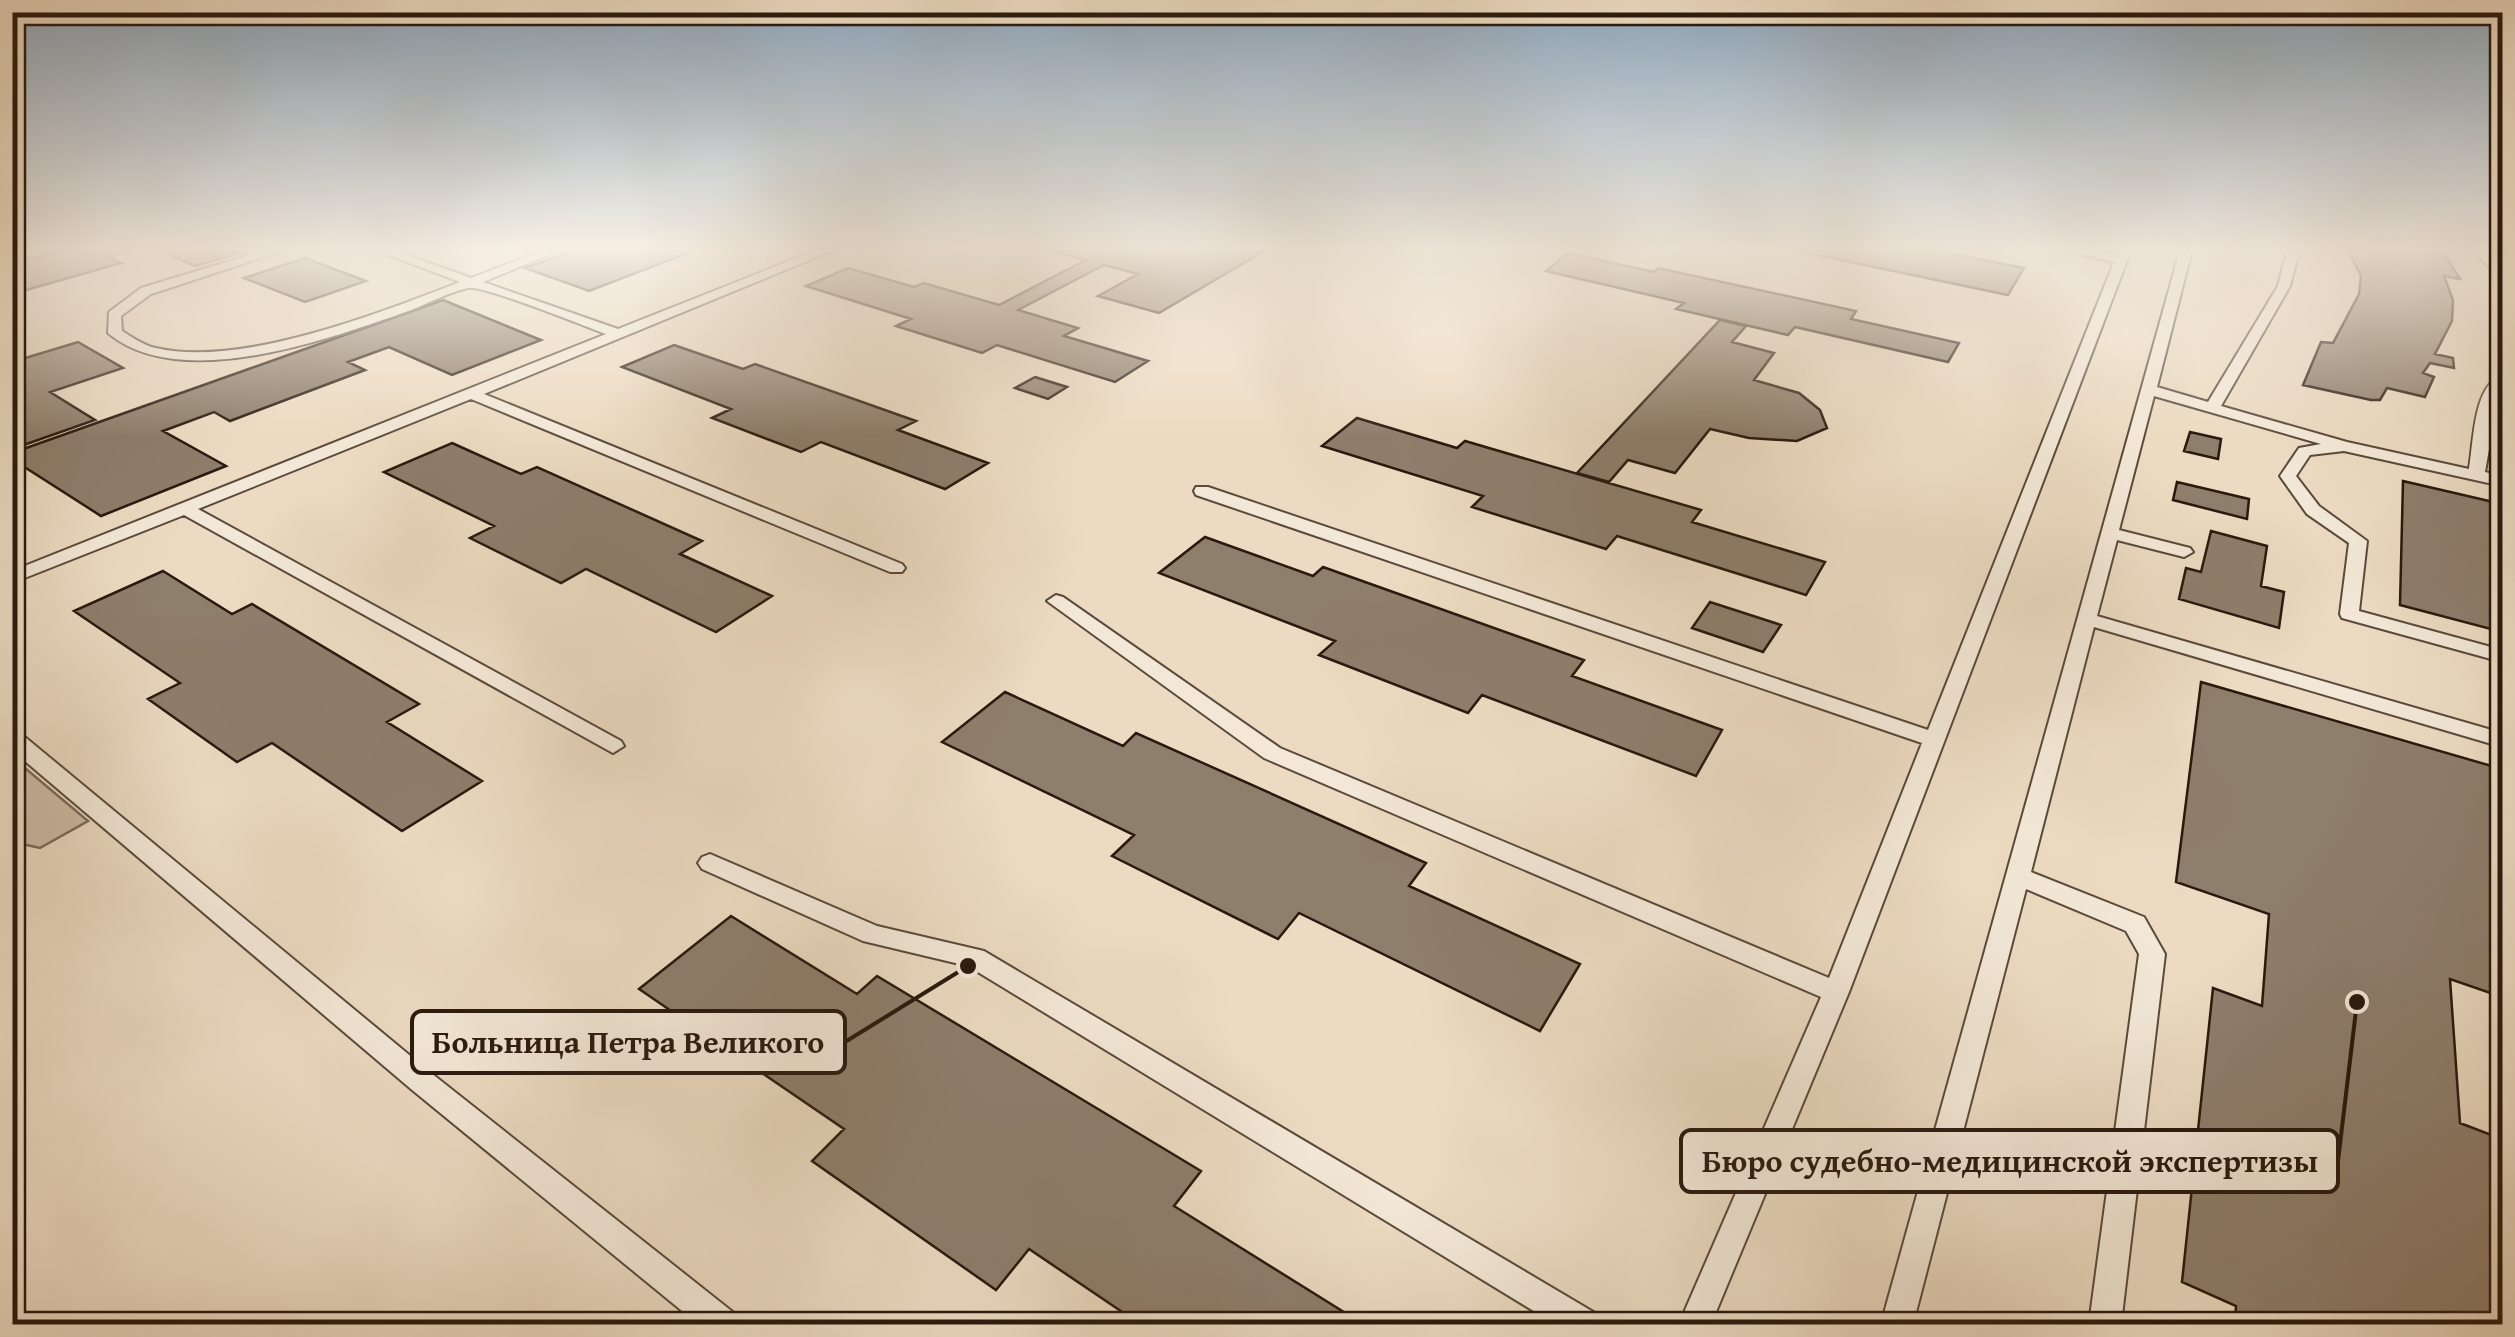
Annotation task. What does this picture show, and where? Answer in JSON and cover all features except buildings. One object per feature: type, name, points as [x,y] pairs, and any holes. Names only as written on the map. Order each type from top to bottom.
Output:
[{"type":"lane","points":[[117,312],[114,315],[116,333],[153,352],[209,354],[293,344],[383,312]]},
{"type":"lane","points":[[557,312],[621,335]]},
{"type":"lane","points":[[12,578],[676,312]]},
{"type":"lane","points":[[1694,1324],[1836,992],[2101,312]]},
{"type":"lane","points":[[1897,1324],[2169,312]]},
{"type":"lane","points":[[2214,405],[2268,312]]},
{"type":"lane","points":[[2476,474],[2490,390],[2502,379]]},
{"type":"lane","points":[[2148,389],[2214,405],[2344,446],[2502,481]]},
{"type":"lane","points":[[474,394],[896,568]]},
{"type":"lane","points":[[2344,446],[2305,451],[2288,476],[2313,510],[2358,541],[2348,614],[2502,656]]},
{"type":"lane","points":[[1202,491],[1933,739]]},
{"type":"lane","points":[[184,508],[613,746]]},
{"type":"lane","points":[[2112,533],[2184,552]]},
{"type":"lane","points":[[1056,601],[1272,753],[1836,992]]},
{"type":"lane","points":[[2086,619],[2502,740]]},
{"type":"lane","points":[[12,738],[377,1044],[723,1324]]},
{"type":"lane","points":[[710,863],[872,934],[974,958],[1584,1324]]},
{"type":"lane","points":[[2017,876],[2135,924],[2152,954],[2105,1324]]},
{"type":"shaded area","points":[[13,758],[88,821],[40,848],[13,842]]},
{"type":"place","name":"Больница Петра Великого","points":[[968,966]]},
{"type":"place","name":"Бюро судебно-медицинской экспертизы","points":[[2357,1002]]}]
